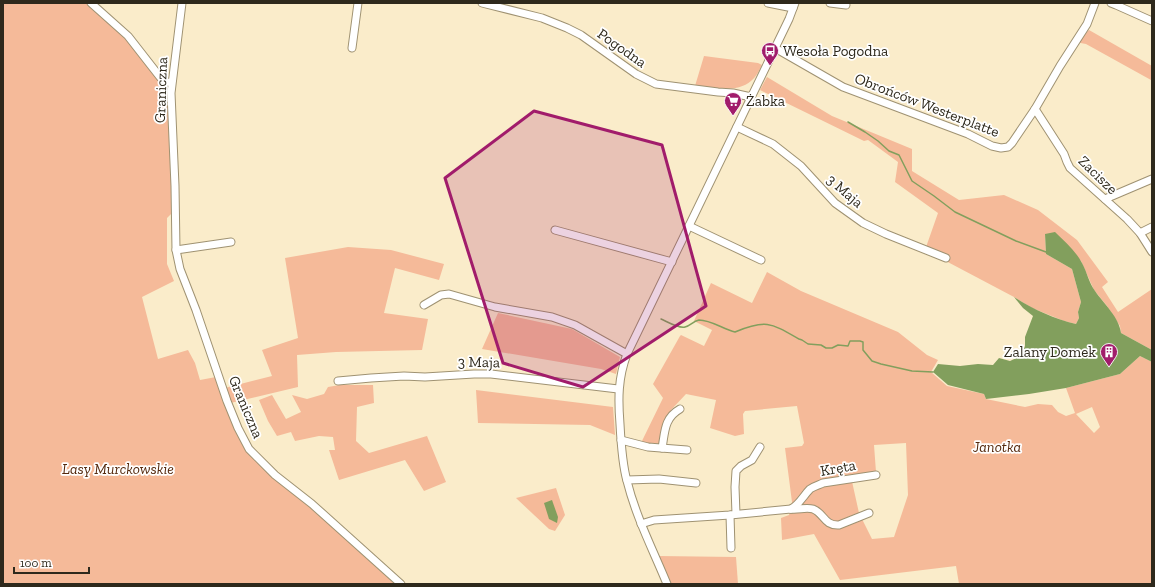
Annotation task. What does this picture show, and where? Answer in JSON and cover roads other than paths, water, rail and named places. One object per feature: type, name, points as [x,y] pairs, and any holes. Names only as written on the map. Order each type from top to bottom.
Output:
[{"type":"street","points":[[91,3],[128,36],[164,81],[168,83],[171,82]]},
{"type":"street","name":"Graniczna","points":[[182,3],[171,82],[176,250],[180,268],[227,401],[249,450],[275,475],[312,504],[401,584]]},
{"type":"street","points":[[352,48],[358,3]]},
{"type":"street","name":"Pogodna","points":[[482,3],[542,18],[568,28],[581,35],[636,74],[656,84],[733,93],[751,97]]},
{"type":"street","points":[[667,584],[641,524],[627,480],[621,440],[618,403],[618,389],[621,371],[627,354],[794,6],[768,3]]},
{"type":"street","points":[[830,3],[846,5]]},
{"type":"street","name":"Obrońców Westerplatte","points":[[775,48],[843,87],[968,134],[992,146],[1001,148],[1012,143],[1035,109],[1087,24],[1095,3]]},
{"type":"street","points":[[1111,3],[1152,21]]},
{"type":"street","name":"Zacisze","points":[[1035,109],[1064,154],[1070,168],[1127,219],[1140,233],[1152,252]]},
{"type":"street","name":"3 Maja","points":[[737,127],[773,144],[801,166],[835,203],[863,223],[946,258]]},
{"type":"street","points":[[1105,199],[1152,178]]},
{"type":"street","points":[[689,226],[761,260]]},
{"type":"street","points":[[1140,233],[1152,227]]},
{"type":"street","points":[[555,230],[672,262]]},
{"type":"street","points":[[176,250],[231,242]]},
{"type":"street","points":[[424,305],[441,295],[449,294],[495,307],[552,317],[575,325],[627,354]]},
{"type":"street","name":"3 Maja","points":[[338,381],[404,376],[491,374],[618,389]]},
{"type":"street","points":[[662,448],[669,417],[680,408]]},
{"type":"street","points":[[621,440],[648,447],[687,450]]},
{"type":"street","points":[[731,548],[736,471],[741,466],[752,460],[760,446]]},
{"type":"street","name":"Kręta","points":[[791,509],[797,505],[811,489],[823,483],[876,475]]},
{"type":"street","points":[[627,480],[659,479],[696,483]]},
{"type":"street","points":[[641,524],[654,520],[811,508],[828,523],[835,525],[869,513]]},
{"type":"waterway","points":[[848,122],[878,141],[889,151],[899,155],[912,181],[955,212],[1016,241],[1046,252]]},
{"type":"waterway","points":[[661,319],[676,326],[682,327],[699,320],[704,320],[735,332],[754,325],[761,324],[775,326],[808,344],[821,345],[826,348],[832,348],[838,345],[848,346],[850,341],[860,341],[863,342],[863,350],[872,361],[912,371],[933,372]]},
{"type":"place","name":"Wesoła Pogodna","points":[[770,66]]},
{"type":"place","name":"Żabka","points":[[733,116]]},
{"type":"place","name":"Zalany Domek","points":[[1109,367]]},
{"type":"park label","name":"Janotka","points":[[997,447]]},
{"type":"park label","name":"Lasy Murckowskie","points":[[118,469]]}]
